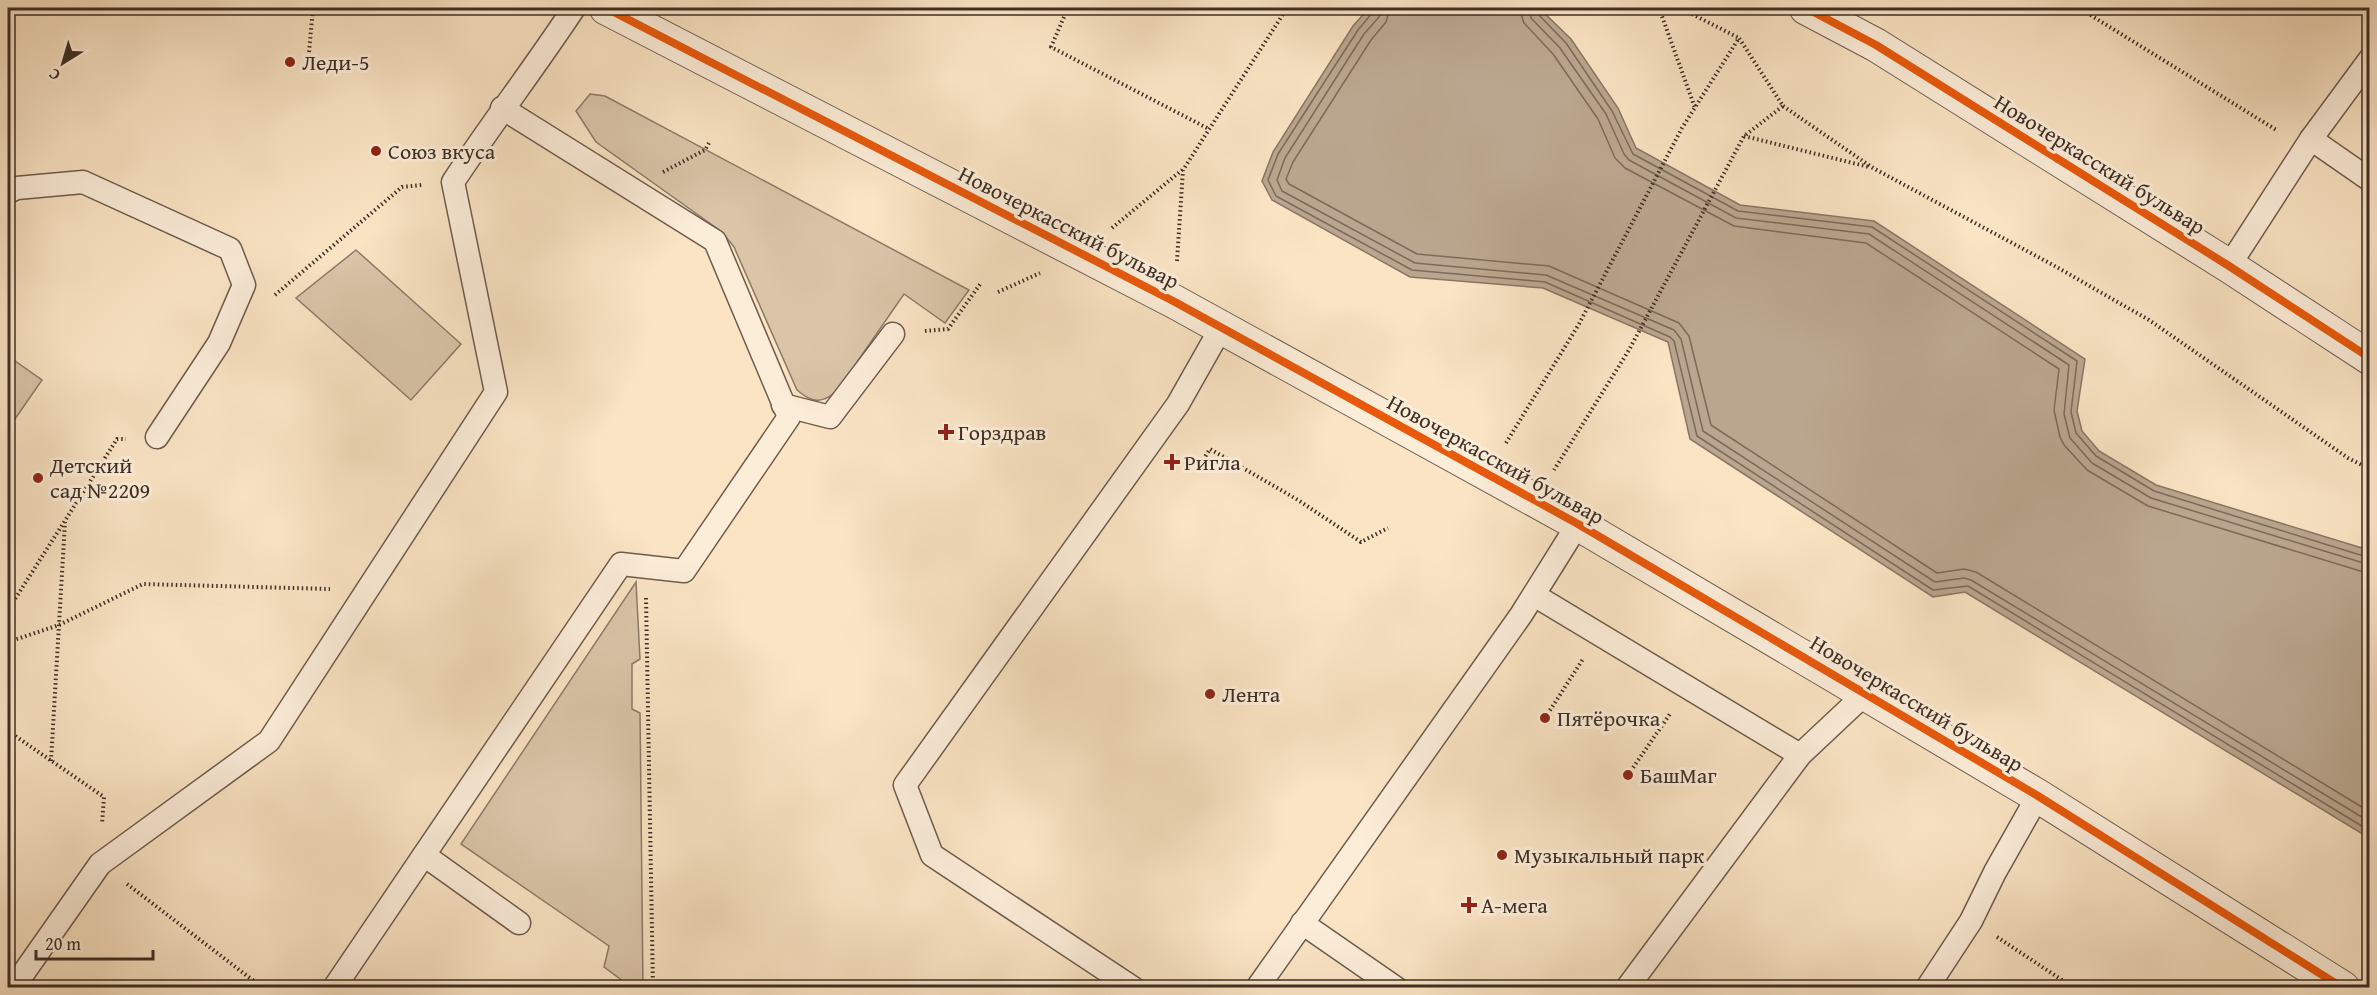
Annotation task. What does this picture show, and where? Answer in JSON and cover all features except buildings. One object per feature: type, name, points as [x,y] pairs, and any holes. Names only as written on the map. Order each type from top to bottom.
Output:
[{"type":"street","name":"Новочеркасский бульвар","points":[[606,8],[1174,302],[1578,524],[2038,796],[2343,987]]},
{"type":"street","name":"Новочеркасский бульвар","points":[[1806,8],[1876,45],[2229,266],[2370,358]]},
{"type":"lane","points":[[13,987],[100,864],[269,741],[496,392],[453,182],[502,108],[537,63],[574,8]]},
{"type":"lane","points":[[2229,266],[2309,144],[2370,59]]},
{"type":"lane","points":[[334,987],[621,564],[684,571],[789,417],[715,241],[502,108]]},
{"type":"lane","points":[[2309,144],[2370,180]]},
{"type":"lane","points":[[8,192],[17,188],[83,182],[230,249],[244,285],[219,343],[157,437]]},
{"type":"lane","points":[[1133,987],[932,855],[905,785],[1178,404],[1221,328]]},
{"type":"lane","points":[[783,405],[830,417],[893,334]]},
{"type":"lane","points":[[1257,987],[1534,595],[1578,524]]},
{"type":"lane","points":[[1534,595],[1800,755]]},
{"type":"lane","points":[[1626,987],[1800,755],[1866,693]]},
{"type":"lane","points":[[1928,987],[1971,921],[1995,872],[2038,796]]},
{"type":"lane","points":[[424,855],[519,924]]},
{"type":"lane","points":[[1302,923],[1396,987]]},
{"type":"path","points":[[309,52],[313,8]]},
{"type":"path","points":[[1174,302],[1183,170],[1287,8]]},
{"type":"path","points":[[1659,8],[1695,108]]},
{"type":"path","points":[[1680,8],[1739,38],[1783,106],[1873,168],[2053,265],[2149,320],[2348,458],[2370,469]]},
{"type":"path","points":[[2079,8],[2309,144]]},
{"type":"path","points":[[1064,17],[1051,47],[1209,129]]},
{"type":"path","points":[[1487,474],[1579,324],[1682,128],[1739,38]]},
{"type":"path","points":[[1535,501],[1629,350],[1744,136],[1783,106]]},
{"type":"path","points":[[1744,136],[1873,168]]},
{"type":"path","points":[[636,192],[649,179],[705,150],[710,141]]},
{"type":"path","points":[[271,298],[402,187],[453,182]]},
{"type":"path","points":[[893,334],[948,329],[981,283]]},
{"type":"path","points":[[8,610],[117,440],[157,437]]},
{"type":"path","points":[[1203,460],[1210,449],[1289,494],[1361,543],[1388,528]]},
{"type":"path","points":[[51,761],[65,521]]},
{"type":"path","points":[[646,567],[653,987]]},
{"type":"path","points":[[8,642],[59,625],[143,584],[367,590]]},
{"type":"path","points":[[1545,718],[1585,656]]},
{"type":"path","points":[[1628,775],[1672,711]]},
{"type":"path","points":[[1971,921],[2074,987]]},
{"type":"shaded area","points":[[590,94],[605,96],[969,290],[945,323],[904,294],[837,391],[822,400],[807,397],[797,390],[734,247],[722,232],[596,142],[576,111]]},
{"type":"shaded area","points":[[356,250],[461,344],[411,400],[296,298]]},
{"type":"shaded area","points":[[8,356],[42,380],[8,429]]},
{"type":"shaded area","points":[[636,582],[640,659],[632,664],[632,709],[640,713],[643,988],[631,987],[604,967],[609,946],[461,844]]},
{"type":"water","points":[[1369,8],[1539,8],[1571,39],[1618,108],[1636,148],[1740,205],[1874,221],[2085,359],[2077,411],[2082,431],[2099,451],[2156,485],[2362,548],[2369,553],[2369,838],[1965,592],[1933,597],[1690,439],[1668,342],[1543,288],[1410,277],[1272,200],[1262,181],[1273,152],[1353,26]]},
{"type":"cycle path","points":[[606,8],[1175,302],[1578,524],[2038,796],[2343,988]]},
{"type":"cycle path","points":[[1806,8],[1876,45],[2229,266],[2370,358]]},
{"type":"place","name":"Леди-5","points":[[290,62]]},
{"type":"place","name":"Союз вкуса","points":[[376,151]]},
{"type":"place","name":"Горздрав","points":[[946,432]]},
{"type":"place","name":"Ригла","points":[[1172,462]]},
{"type":"place","name":"Детский сад №2209","points":[[38,478]]},
{"type":"place","name":"Лента","points":[[1210,694]]},
{"type":"place","name":"Пятёрочка","points":[[1545,718]]},
{"type":"place","name":"БашМаг","points":[[1628,775]]},
{"type":"place","name":"Музыкальный парк","points":[[1502,855]]},
{"type":"place","name":"А-мега","points":[[1469,905]]}]
